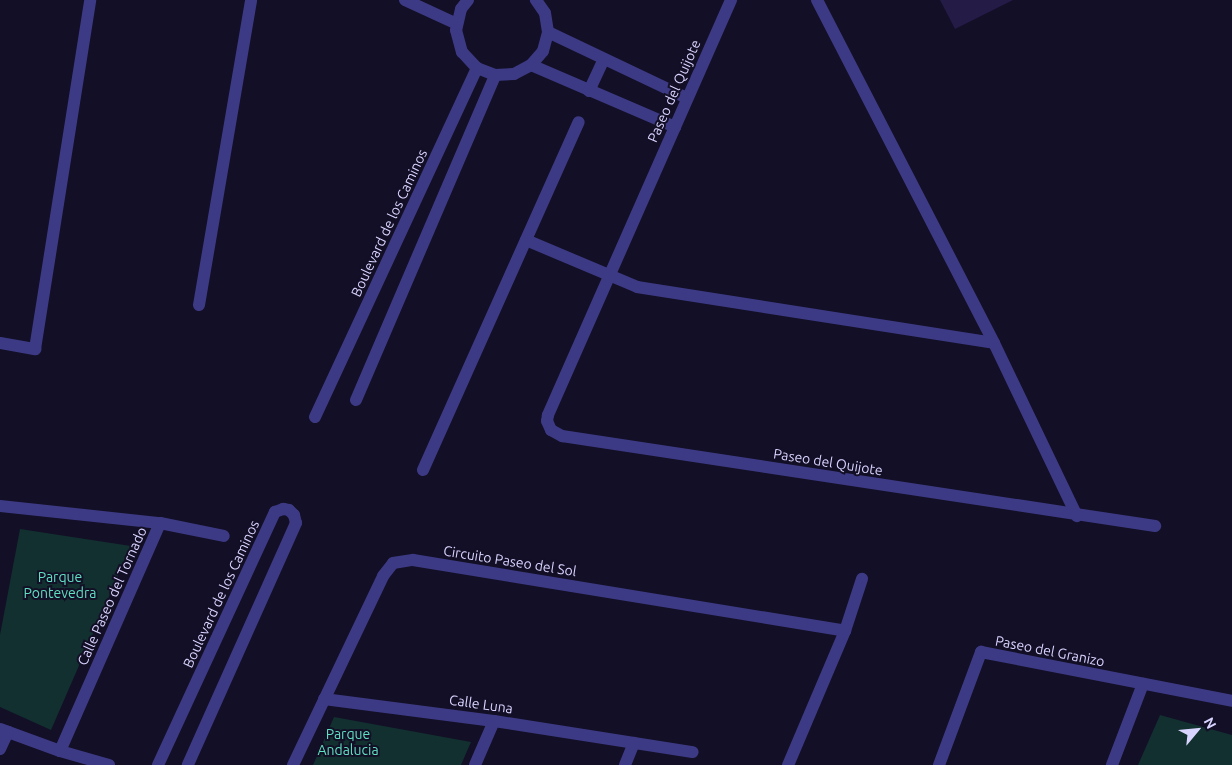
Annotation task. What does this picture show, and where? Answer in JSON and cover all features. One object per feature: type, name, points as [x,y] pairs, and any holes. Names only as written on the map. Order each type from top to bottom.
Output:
[{"type":"street","points":[[0,343],[35,349],[90,0]]},
{"type":"street","points":[[199,305],[252,0]]},
{"type":"street","points":[[405,0],[457,24]]},
{"type":"street","points":[[468,0],[461,9],[456,30],[462,52],[477,68],[495,75],[514,74],[531,66],[543,51],[548,32],[545,13],[536,0]]},
{"type":"street","name":"Paseo del Quijote","points":[[731,0],[548,415],[547,422],[551,430],[562,436],[1077,516]]},
{"type":"street","points":[[817,0],[994,343],[1077,516],[1154,526]]},
{"type":"street","points":[[548,32],[688,98]]},
{"type":"street","points":[[589,91],[604,59]]},
{"type":"street","points":[[531,66],[675,127]]},
{"type":"street","name":"Boulevard de los Caminos","points":[[315,417],[477,68]]},
{"type":"street","points":[[356,400],[495,75]]},
{"type":"street","points":[[423,470],[579,122]]},
{"type":"street","points":[[526,240],[638,287],[994,343]]},
{"type":"street","name":"Calle Paseo del Tornado","points":[[0,506],[160,524],[60,751]]},
{"type":"street","name":"Boulevard de los Caminos","points":[[158,765],[275,512],[283,509],[289,510],[294,514],[296,523],[188,765]]},
{"type":"street","points":[[160,524],[224,536]]},
{"type":"street","name":"Circuito Paseo del Sol","points":[[293,765],[382,576],[393,563],[413,560],[844,631]]},
{"type":"street","points":[[788,765],[844,631],[862,579]]},
{"type":"street","name":"Paseo del Granizo","points":[[939,765],[981,652],[1232,701]]},
{"type":"street","points":[[1112,765],[1143,684]]},
{"type":"street","name":"Calle Luna","points":[[324,699],[494,721],[693,752]]},
{"type":"street","points":[[475,765],[494,721]]},
{"type":"street","points":[[0,749],[4,731],[60,751],[109,765]]},
{"type":"street","points":[[625,765],[634,743]]},
{"type":"green space","name":"Parque Pontevedra","points":[[20,529],[131,546],[51,730],[0,707],[0,635]]},
{"type":"green space","points":[[1160,715],[1232,735],[1232,765],[1138,765]]},
{"type":"green space","name":"Parque Andalucia","points":[[334,717],[471,742],[461,765],[313,765]]},
{"type":"building","points":[[940,0],[1013,0],[955,29]]}]
